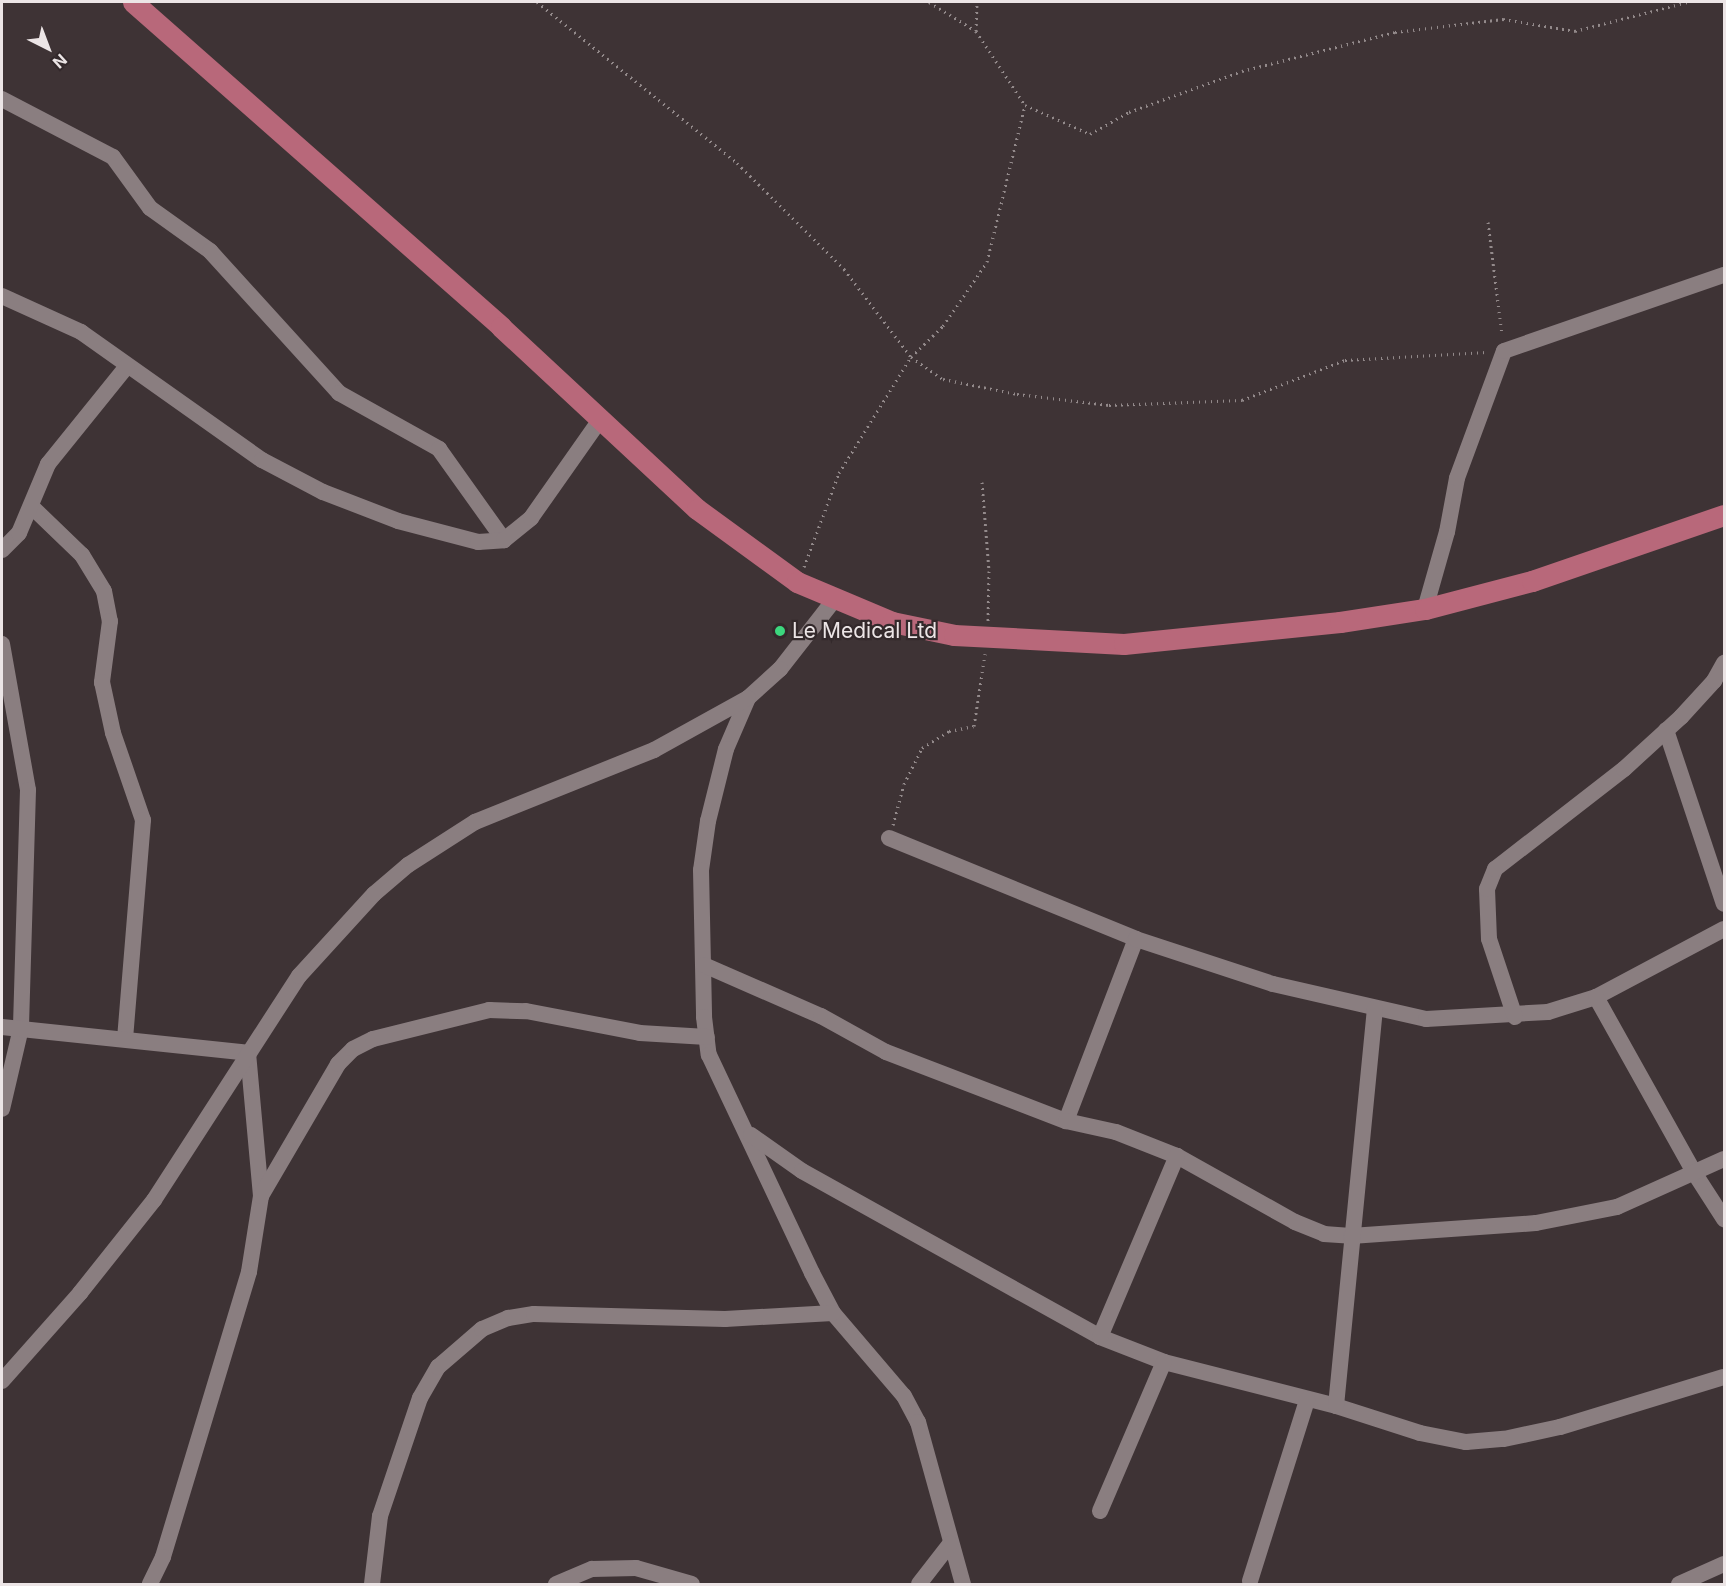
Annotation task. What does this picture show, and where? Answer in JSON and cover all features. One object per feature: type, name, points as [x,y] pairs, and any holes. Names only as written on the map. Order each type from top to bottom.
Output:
[{"type":"main road","points":[[133,2],[501,327],[697,509],[797,582],[834,600],[892,622],[987,638],[1124,644],[1340,622],[1425,609],[1532,581],[1725,515]]},
{"type":"street","points":[[2,99],[113,157],[150,208],[210,251],[339,393],[440,449],[504,540]]},
{"type":"street","points":[[1425,609],[1447,532],[1457,478],[1504,351],[1725,275]]},
{"type":"street","points":[[2,296],[81,332],[262,460],[323,492],[398,522],[478,542],[504,540],[531,518],[600,420]]},
{"type":"street","points":[[2,550],[19,533],[48,464],[127,366]]},
{"type":"street","points":[[31,506],[82,555],[104,591],[108,611],[102,682],[113,733],[143,820],[125,1038]]},
{"type":"street","points":[[2,1381],[80,1293],[154,1200],[299,976],[374,894],[408,865],[475,822],[654,750],[748,698],[780,669],[834,600]]},
{"type":"street","points":[[2,644],[28,790],[21,1028],[2,1109]]},
{"type":"street","points":[[1515,1017],[1489,939],[1487,889],[1495,869],[1624,769],[1714,681],[1725,663]]},
{"type":"street","points":[[748,698],[726,749],[708,821],[702,870],[706,1037],[709,1055],[750,1135],[833,1313],[904,1396],[918,1422],[950,1544],[963,1584]]},
{"type":"street","points":[[1666,730],[1725,904]]},
{"type":"street","points":[[889,838],[1136,939],[1273,984],[1426,1019],[1515,1017],[1548,1012],[1596,997],[1725,929]]},
{"type":"street","points":[[1066,1121],[1136,939]]},
{"type":"street","points":[[705,965],[821,1016],[886,1052],[1066,1121],[1116,1132],[1178,1156],[1295,1222],[1324,1234],[1351,1236],[1536,1223],[1617,1207],[1695,1174],[1725,1158]]},
{"type":"street","points":[[1596,997],[1695,1174],[1725,1219]]},
{"type":"street","points":[[1335,1406],[1375,1008]]},
{"type":"street","points":[[261,1196],[338,1064],[353,1049],[373,1039],[489,1010],[526,1011],[640,1033],[706,1037]]},
{"type":"street","points":[[2,1027],[125,1038],[248,1053]]},
{"type":"street","points":[[150,1584],[163,1557],[249,1272],[261,1196],[248,1053]]},
{"type":"street","points":[[750,1135],[802,1171],[1100,1337],[1164,1362],[1335,1406],[1420,1433],[1466,1442],[1504,1439],[1560,1427],[1725,1377]]},
{"type":"street","points":[[1100,1337],[1178,1156]]},
{"type":"street","points":[[372,1584],[380,1516],[420,1398],[438,1367],[482,1329],[508,1318],[534,1314],[725,1319],[833,1313]]},
{"type":"street","points":[[1100,1511],[1164,1362]]},
{"type":"street","points":[[1250,1581],[1307,1400]]},
{"type":"street","points":[[919,1584],[950,1544]]},
{"type":"street","points":[[1679,1584],[1725,1564]]},
{"type":"street","points":[[555,1584],[592,1569],[636,1568],[692,1584]]},
{"type":"path","points":[[537,2],[737,163],[844,269],[911,357],[943,379],[1017,394],[1109,405],[1242,400],[1345,360],[1504,351],[1488,222]]},
{"type":"path","points":[[929,2],[976,31],[1025,105],[1090,134],[1129,112],[1242,71],[1395,32],[1503,19],[1575,31],[1688,2]]},
{"type":"path","points":[[976,31],[977,2]]},
{"type":"path","points":[[797,582],[839,473],[911,357],[942,326],[987,262],[1025,105]]},
{"type":"path","points":[[889,838],[904,784],[922,748],[949,731],[974,726],[987,638],[989,571],[982,482]]},
{"type":"place","name":"Le Medical Ltd","points":[[780,631]]}]
